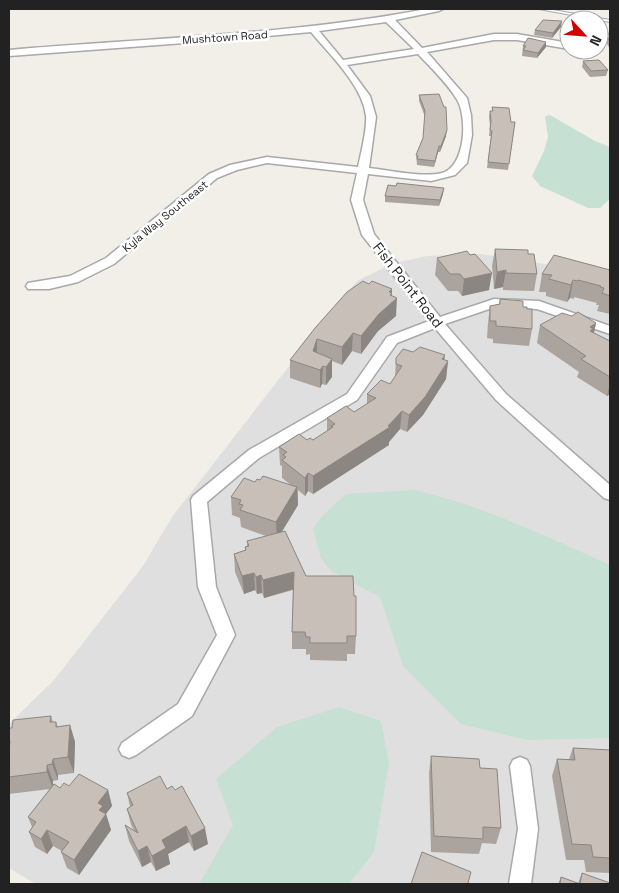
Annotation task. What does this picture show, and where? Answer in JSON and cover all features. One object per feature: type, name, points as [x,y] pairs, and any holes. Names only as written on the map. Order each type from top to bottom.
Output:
[{"type":"street","name":"Mushtown Road","points":[[9,53],[313,29],[439,9]]},
{"type":"street","name":"Kyla Way Southeast","points":[[32,286],[49,285],[74,279],[110,261],[213,176],[234,166],[267,160],[431,178],[446,176],[456,170],[464,160],[467,121],[466,109],[462,98],[388,18]]},
{"type":"street","name":"Fish Point Road","points":[[313,29],[366,96],[371,117],[363,172],[356,200],[368,235],[500,397],[610,494]]},
{"type":"street","points":[[341,63],[494,37],[517,37],[559,44]]},
{"type":"street","points":[[129,749],[185,710],[226,634],[207,587],[199,500],[254,454],[352,397],[392,340],[437,322],[494,304],[539,305],[610,330]]},
{"type":"street","points":[[520,766],[528,829],[520,884]]},
{"type":"lane","points":[[541,9],[610,21]]},
{"type":"shaded area","points":[[481,254],[545,264],[610,283],[610,884],[36,884],[9,868],[9,724],[54,680],[143,566],[172,517],[357,281],[391,264],[427,256]]},
{"type":"green space","points":[[550,115],[595,141],[610,147],[610,199],[600,208],[588,208],[540,186],[532,176],[544,151],[548,137],[545,116]]},
{"type":"green space","points":[[414,490],[490,513],[610,565],[610,738],[527,740],[461,724],[403,666],[380,597],[331,571],[321,558],[313,529],[322,516],[346,494]]},
{"type":"green space","points":[[339,707],[381,721],[389,763],[374,852],[349,884],[199,884],[233,825],[216,779],[277,727]]},
{"type":"building","points":[[543,20],[559,21],[559,25],[553,33],[535,30]]},
{"type":"building","points":[[528,38],[546,42],[538,53],[523,50],[526,46],[523,46]]},
{"type":"building","points":[[599,60],[608,70],[591,71],[583,61]]},
{"type":"building","points":[[439,94],[444,107],[446,107],[447,130],[441,146],[439,146],[435,161],[417,159],[418,156],[416,155],[423,138],[425,111],[419,95]]},
{"type":"building","points":[[492,107],[509,108],[511,122],[515,122],[509,164],[488,162],[492,131],[490,130],[490,111],[493,111]]},
{"type":"building","points":[[397,183],[444,188],[440,200],[385,196],[388,185],[396,186]]},
{"type":"building","points":[[495,249],[528,250],[528,254],[534,254],[537,274],[506,273],[506,270],[497,272]]},
{"type":"building","points":[[467,251],[470,255],[475,254],[492,273],[464,279],[460,274],[450,274],[437,258]]},
{"type":"building","points":[[554,255],[610,270],[610,296],[602,293],[604,288],[601,286],[578,280],[573,280],[571,285],[549,279],[552,275],[542,274]]},
{"type":"building","points":[[363,281],[369,284],[372,281],[392,289],[389,292],[392,293],[390,295],[397,298],[379,314],[361,336],[353,333],[342,347],[317,339],[313,351],[332,359],[326,367],[323,366],[320,370],[290,360],[347,292]]},
{"type":"building","points":[[500,299],[523,301],[523,307],[532,309],[532,329],[496,326],[496,321],[490,321],[490,306],[500,304]]},
{"type":"building","points":[[578,312],[596,323],[590,327],[593,329],[590,331],[610,341],[610,377],[581,359],[586,356],[540,325],[562,313],[572,316]]},
{"type":"building","points":[[420,347],[445,355],[442,359],[448,361],[425,397],[409,415],[402,411],[388,426],[390,427],[313,476],[308,473],[305,478],[282,460],[286,457],[283,455],[287,452],[279,447],[299,434],[307,440],[310,438],[313,440],[335,424],[327,418],[346,406],[354,412],[376,398],[367,394],[381,380],[390,384],[402,366],[396,364],[396,358],[403,349],[413,352]]},
{"type":"building","points":[[263,476],[297,487],[276,522],[240,510],[243,505],[239,504],[241,500],[231,497],[244,478],[255,482]]},
{"type":"building","points":[[285,531],[306,576],[353,576],[354,596],[356,596],[356,636],[347,636],[347,643],[310,643],[310,637],[306,637],[305,632],[292,632],[294,572],[263,580],[261,575],[256,577],[254,573],[242,576],[234,554],[246,550],[245,547],[249,546],[247,541]]},
{"type":"building","points":[[51,716],[50,722],[56,722],[56,727],[70,725],[68,757],[53,759],[52,764],[47,765],[47,772],[9,777],[9,728],[12,728],[13,720]]},
{"type":"building","points":[[573,748],[610,750],[610,858],[593,857],[591,845],[572,844],[557,759],[575,760]]},
{"type":"building","points":[[431,756],[479,759],[480,768],[497,769],[501,828],[483,827],[483,839],[434,836]]},
{"type":"building","points":[[79,774],[108,790],[98,803],[103,806],[99,810],[106,814],[74,860],[61,852],[69,842],[47,830],[41,839],[29,832],[36,822],[28,817],[54,784],[60,788],[64,783],[69,786]]},
{"type":"building","points":[[160,776],[167,789],[172,786],[175,790],[182,786],[205,828],[191,836],[186,826],[162,840],[166,848],[152,856],[147,846],[138,851],[125,825],[138,833],[127,809],[133,805],[127,793]]},
{"type":"building","points":[[422,852],[471,872],[468,883],[472,884],[411,884]]},
{"type":"building","points":[[582,873],[610,883],[610,884],[580,884]]},
{"type":"building","points":[[561,877],[580,884],[560,884]]}]
